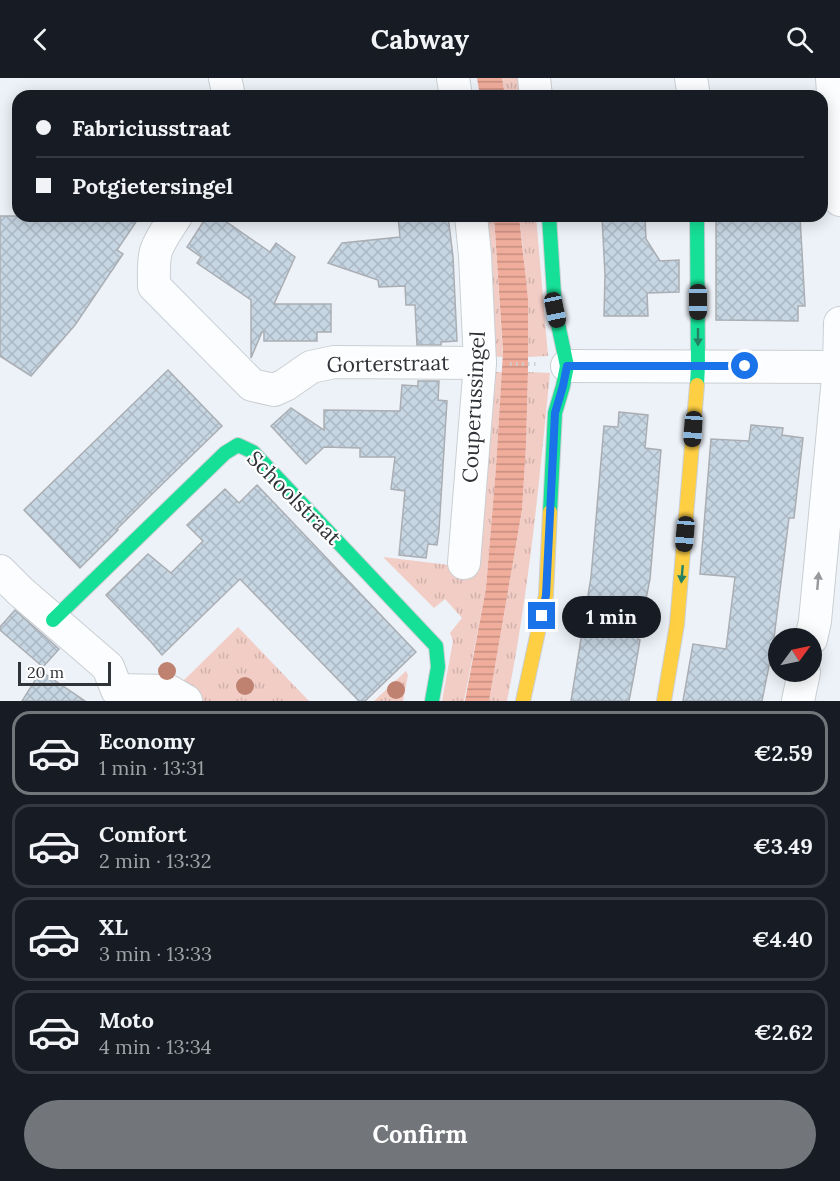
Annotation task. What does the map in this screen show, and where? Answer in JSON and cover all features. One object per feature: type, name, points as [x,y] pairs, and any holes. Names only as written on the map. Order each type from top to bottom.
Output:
[{"type":"street","points":[[832,78],[840,200]]},
{"type":"street","name":"Gorterstraat","points":[[172,222],[156,250],[154,286],[252,385],[274,390],[311,367],[334,362],[480,363]]},
{"type":"street","name":"Couperussingel","points":[[464,563],[480,363],[476,255],[472,222]]},
{"type":"street","points":[[523,701],[546,595],[555,413],[567,366],[555,310],[549,222]]},
{"type":"street","points":[[664,701],[677,624],[698,366],[697,222]]},
{"type":"street","points":[[813,628],[839,367],[840,323]]},
{"type":"street","points":[[567,366],[839,367]]},
{"type":"street","name":"Schoolstraat","points":[[53,620],[225,453],[238,445],[253,452],[436,646],[438,667],[432,701]]},
{"type":"street","points":[[0,571],[108,667],[115,696],[169,691],[186,701]]},
{"type":"street","points":[[798,701],[802,682]]},
{"type":"path","name":"Gorterstraat","points":[[480,363],[567,366]]},
{"type":"green space","points":[[502,78],[520,78],[522,90],[504,90]]},
{"type":"green space","points":[[478,222],[494,222],[503,357],[488,356]]},
{"type":"green space","points":[[520,222],[537,222],[548,356],[528,357]]},
{"type":"green space","points":[[486,372],[502,372],[486,588],[464,701],[442,701],[453,641],[450,633],[462,618],[445,599],[434,608],[383,557],[474,568]]},
{"type":"green space","points":[[528,372],[550,373],[533,538],[507,701],[489,701],[522,510]]},
{"type":"green space","points":[[238,627],[309,701],[202,701],[179,685]]},
{"type":"green space","points":[[406,671],[408,675],[403,701],[374,701]]},
{"type":"shaded area","points":[[477,78],[502,78],[504,90],[479,90]]},
{"type":"shaded area","points":[[494,222],[520,222],[528,300],[526,446],[522,510],[489,701],[465,701],[486,588],[503,352]]},
{"type":"building","points":[[0,216],[12,216],[12,222],[136,222],[117,250],[123,254],[75,325],[31,376],[0,356]]},
{"type":"building","points":[[203,222],[227,222],[270,252],[276,243],[295,257],[274,304],[331,304],[331,332],[317,332],[317,341],[264,341],[264,332],[262,332],[251,358],[251,300],[197,263],[201,257],[187,247]]},
{"type":"building","points":[[399,222],[449,222],[453,257],[457,341],[441,342],[441,345],[417,345],[415,305],[406,305],[405,286],[379,287],[378,280],[328,263],[342,243],[400,237]]},
{"type":"building","points":[[602,222],[645,222],[646,239],[660,261],[679,260],[679,292],[647,293],[648,316],[604,316]]},
{"type":"building","points":[[716,222],[800,222],[805,306],[798,306],[798,321],[716,320]]},
{"type":"building","points":[[168,370],[222,426],[80,568],[24,510]]},
{"type":"building","points":[[418,381],[439,381],[438,400],[447,401],[437,545],[428,544],[426,558],[399,555],[405,491],[391,489],[395,457],[360,457],[360,448],[324,447],[306,464],[271,426],[291,408],[324,430],[324,410],[400,411],[402,385],[418,386]]},
{"type":"building","points":[[619,412],[648,415],[645,448],[661,450],[650,579],[638,639],[640,640],[629,701],[571,701],[591,577],[604,426],[618,427]]},
{"type":"building","points":[[751,425],[783,428],[782,435],[803,438],[794,518],[789,518],[775,628],[768,628],[768,671],[762,701],[683,701],[693,644],[726,649],[735,577],[700,574],[711,439],[749,441]]},
{"type":"building","points":[[257,485],[416,652],[365,701],[359,701],[240,579],[162,655],[106,595],[148,554],[171,573],[203,541],[187,525],[225,489],[239,503]]},
{"type":"building","points":[[15,610],[59,649],[43,667],[0,630]]},
{"type":"building","points":[[41,671],[85,701],[22,701]]},
{"type":"traffic: fast","points":[[549,222],[555,310],[567,366],[555,413],[550,512]]},
{"type":"traffic: fast","points":[[697,222],[697,385]]},
{"type":"traffic: fast","points":[[53,620],[225,453],[238,445],[253,452],[436,646],[438,667],[432,701]]},
{"type":"traffic: slow","points":[[664,701],[677,624],[697,385]]},
{"type":"traffic: slow","points":[[523,701],[546,595],[550,512]]},
{"type":"route","points":[[542,616],[546,595],[555,413],[567,366],[745,366]]}]
